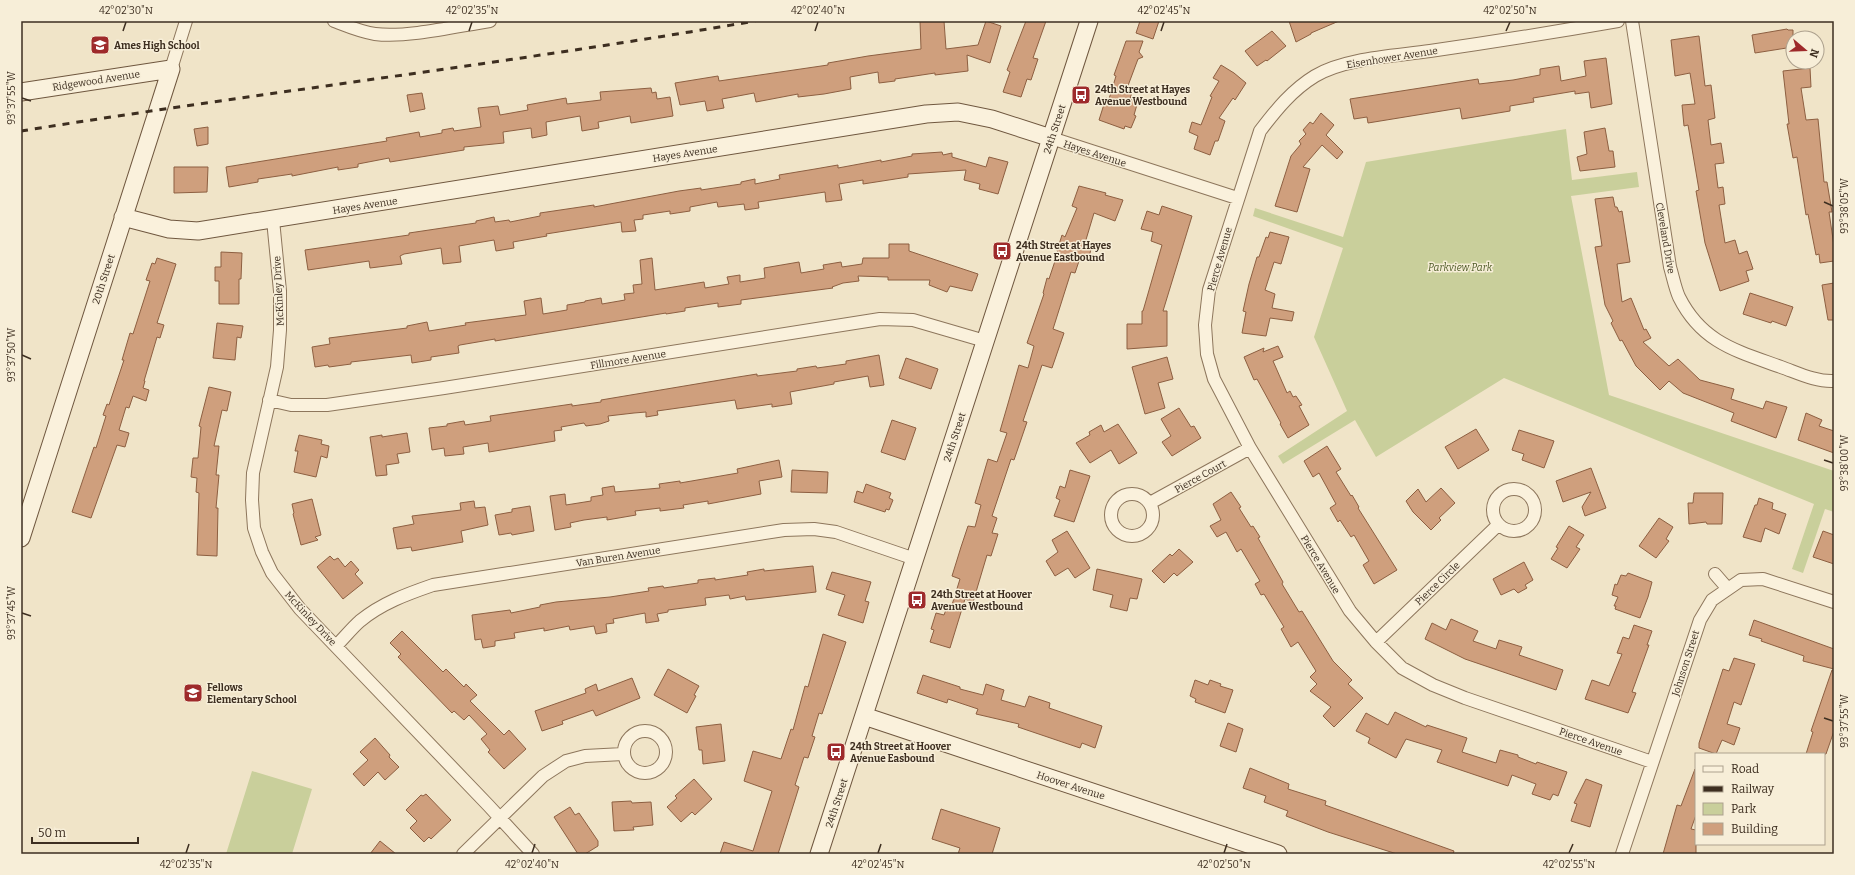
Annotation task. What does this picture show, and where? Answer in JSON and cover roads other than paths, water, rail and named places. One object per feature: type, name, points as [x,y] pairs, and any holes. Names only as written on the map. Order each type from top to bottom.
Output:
[{"type":"street","name":"20th Street","points":[[21,538],[186,21]]},
{"type":"street","points":[[334,21],[347,27],[374,34],[403,34],[490,21]]},
{"type":"street","name":"24th Street","points":[[819,854],[1089,21]]},
{"type":"street","name":"Eisenhower Avenue","points":[[1237,198],[1260,131],[1276,109],[1294,91],[1316,75],[1343,64],[1507,40],[1618,21]]},
{"type":"street","name":"Cleveland Drive","points":[[1632,21],[1670,267],[1678,296],[1699,327],[1713,339],[1734,350],[1815,379],[1834,381]]},
{"type":"street","name":"Ridgewood Avenue","points":[[21,92],[171,69]]},
{"type":"street","name":"Hayes Avenue","points":[[123,217],[168,229],[198,231],[926,114],[958,112],[992,119],[1237,198]]},
{"type":"street","name":"Pierce Avenue","points":[[1237,198],[1209,290],[1205,325],[1207,354],[1214,380],[1250,448],[1350,611],[1376,642],[1402,668],[1433,685],[1465,698],[1652,762]]},
{"type":"street","name":"McKinley Drive","points":[[273,220],[280,291],[280,330],[277,367],[253,472],[252,500],[254,528],[262,552],[276,579],[300,609],[533,854]]},
{"type":"street","name":"Fillmore Avenue","points":[[269,400],[291,405],[327,405],[880,319],[913,320],[985,342]]},
{"type":"street","name":"Pierce Court","points":[[1150,503],[1250,448]]},
{"type":"street","name":"Pierce Circle","points":[[1376,642],[1498,525]]},
{"type":"street","name":"Van Buren Avenue","points":[[336,646],[360,621],[384,604],[433,585],[784,530],[814,529],[836,532],[915,559]]},
{"type":"street","points":[[1715,574],[1728,589]]},
{"type":"street","name":"Johnson Street","points":[[1622,854],[1700,620],[1712,600],[1741,580],[1763,579],[1834,602]]},
{"type":"street","name":"Hoover Avenue","points":[[864,716],[1278,854]]},
{"type":"street","points":[[463,854],[543,776],[566,761],[585,756],[623,754]]},
{"type":"railway","points":[[21,131],[204,103],[480,64],[755,21]]},
{"type":"place","name":"Ames High School","points":[[100,45]]},
{"type":"place","name":"24th Street at Hayes Avenue Westbound","points":[[1081,95]]},
{"type":"place","name":"24th Street at Hayes Avenue Eastbound","points":[[1002,251]]},
{"type":"place","name":"24th Street at Hoover Avenue Westbound","points":[[917,600]]},
{"type":"place","name":"Fellows Elementary School","points":[[193,693]]},
{"type":"place","name":"24th Street at Hoover Avenue Easbound","points":[[836,752]]},
{"type":"park label","name":"Parkview Park","points":[[1460,267]]}]
